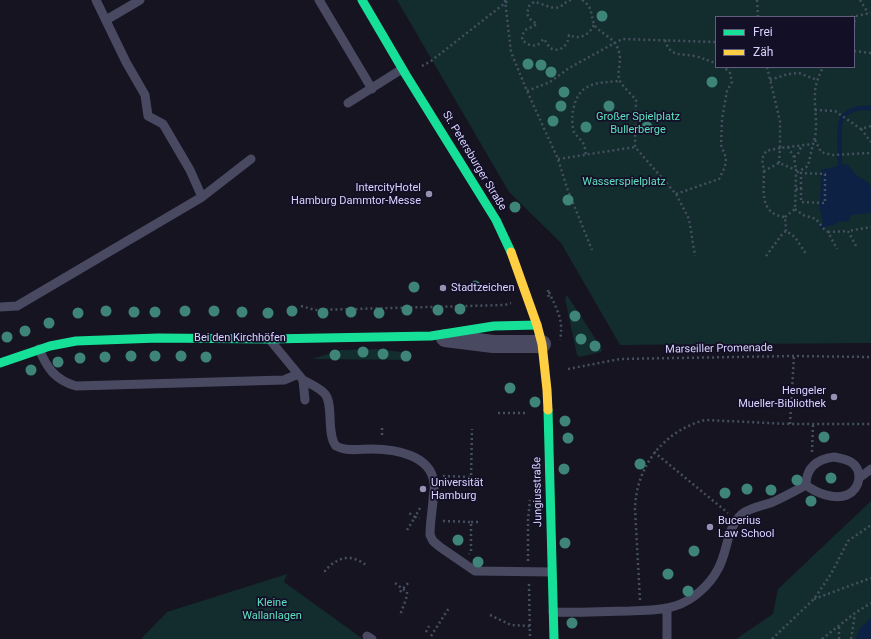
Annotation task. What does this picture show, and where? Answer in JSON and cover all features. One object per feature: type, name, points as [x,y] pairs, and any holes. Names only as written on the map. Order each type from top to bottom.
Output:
[{"type":"street","name":"St. Petersburger Straße","points":[[362,0],[404,72],[496,220],[514,258],[542,344]]},
{"type":"street","name":"Bei den Kirchhöfen","points":[[0,363],[39,349],[76,341],[143,338],[269,339],[430,336],[494,326],[537,325]]},
{"type":"street","name":"Bei den Kirchhöfen","points":[[430,336],[493,344],[542,344]]},
{"type":"street","name":"Jungiusstraße","points":[[542,344],[547,390],[554,639]]},
{"type":"lane","points":[[96,0],[126,62],[145,95],[148,116],[163,124],[190,170],[202,197]]},
{"type":"lane","points":[[106,20],[140,0]]},
{"type":"lane","points":[[319,0],[372,89]]},
{"type":"lane","points":[[348,103],[404,72]]},
{"type":"lane","points":[[0,307],[17,306],[202,197],[251,159]]},
{"type":"lane","points":[[269,339],[301,377],[325,394],[328,401],[333,440],[336,446],[344,449],[382,449],[407,454],[418,458],[425,464],[433,476],[435,484],[430,535],[433,542],[440,548],[475,571],[552,572]]},
{"type":"lane","points":[[39,349],[45,364],[56,375],[66,383],[76,386],[284,380],[301,377]]},
{"type":"lane","points":[[301,377],[305,400]]},
{"type":"lane","points":[[834,457],[844,459],[856,466],[859,472],[859,478],[854,490],[841,496],[818,492],[806,485],[806,478],[811,466],[826,458],[834,457]]},
{"type":"lane","points":[[859,478],[871,469]]},
{"type":"lane","points":[[553,612],[578,613],[641,610],[676,606],[702,590],[716,574],[728,538],[736,520],[743,513],[774,501],[806,485]]},
{"type":"lane","points":[[667,608],[667,639]]},
{"type":"path","points":[[404,72],[431,61],[505,1],[509,0]]},
{"type":"path","points":[[571,0],[566,1],[559,7],[552,8],[540,2],[534,2],[529,6],[528,14],[531,20],[537,24],[525,30],[522,40],[526,44],[538,45],[544,39],[550,48],[558,50],[562,49],[566,45],[569,35],[574,38],[580,38],[588,33],[594,24]]},
{"type":"path","points":[[582,0],[587,3],[592,12],[594,24],[615,43],[621,54],[620,81],[636,100],[635,147],[676,194],[689,219],[695,256]]},
{"type":"path","points":[[757,0],[758,16]]},
{"type":"path","points":[[855,16],[870,13],[860,0]]},
{"type":"path","points":[[505,1],[511,52],[558,159],[567,188],[592,250]]},
{"type":"path","points":[[527,91],[550,82],[569,68],[622,39],[715,42]]},
{"type":"path","points":[[665,40],[667,47],[677,55],[697,56],[706,61],[715,63]]},
{"type":"path","points":[[855,51],[871,53]]},
{"type":"path","points":[[676,194],[719,180],[725,167],[726,158],[721,145],[722,118],[727,91],[732,82],[730,73],[725,68]]},
{"type":"path","points":[[767,68],[780,121],[779,164]]},
{"type":"path","points":[[796,172],[808,166],[816,123],[814,93],[817,80],[823,68]]},
{"type":"path","points":[[770,80],[788,74],[799,73],[817,80]]},
{"type":"path","points":[[586,154],[584,145],[574,132],[572,115],[578,95],[585,87],[595,84],[620,81]]},
{"type":"path","points":[[815,110],[835,111],[861,129],[871,142]]},
{"type":"path","points":[[861,129],[871,126]]},
{"type":"path","points":[[814,140],[821,152],[832,154],[871,153]]},
{"type":"path","points":[[795,210],[785,217],[777,216],[768,211],[764,203],[764,171],[762,159],[766,151],[788,147],[802,147],[813,144]]},
{"type":"path","points":[[558,159],[635,147]]},
{"type":"path","points":[[788,147],[794,157],[796,172],[795,210]]},
{"type":"path","points":[[794,157],[798,154],[802,147]]},
{"type":"path","points":[[779,164],[796,172]]},
{"type":"path","points":[[764,171],[779,164]]},
{"type":"path","points":[[801,173],[825,174],[825,203],[801,202],[801,189],[801,173]]},
{"type":"path","points":[[796,189],[801,189]]},
{"type":"path","points":[[815,203],[820,203]]},
{"type":"path","points":[[795,210],[803,215],[816,219],[828,232],[837,249]]},
{"type":"path","points":[[785,217],[786,231]]},
{"type":"path","points":[[828,232],[871,227]]},
{"type":"path","points":[[848,230],[856,246]]},
{"type":"path","points":[[786,231],[795,237],[806,254]]},
{"type":"path","points":[[766,256],[786,231]]},
{"type":"path","points":[[548,290],[561,318],[560,343]]},
{"type":"path","points":[[301,306],[315,310],[505,305],[516,302]]},
{"type":"path","points":[[790,424],[794,356]]},
{"type":"path","name":"Marseiller Promenade","points":[[568,369],[620,359],[794,356],[871,357]]},
{"type":"path","points":[[498,413],[525,413]]},
{"type":"path","points":[[641,610],[635,496],[643,471],[654,452],[680,429],[704,420],[813,425],[871,424]]},
{"type":"path","points":[[811,466],[813,425]]},
{"type":"path","points":[[433,476],[471,477],[472,429]]},
{"type":"path","points":[[654,452],[736,520]]},
{"type":"path","points":[[530,639],[528,519],[531,497]]},
{"type":"path","points":[[410,513],[415,517],[431,521],[480,522]]},
{"type":"path","points":[[406,530],[415,517]]},
{"type":"path","points":[[463,563],[471,551],[471,522]]},
{"type":"path","points":[[772,639],[814,599],[831,574],[848,542],[871,525]]},
{"type":"path","points":[[324,570],[325,572],[331,564],[339,560],[356,557],[368,566]]},
{"type":"path","points":[[814,599],[871,578]]},
{"type":"path","points":[[400,592],[409,582]]},
{"type":"path","points":[[395,583],[407,592],[407,597],[400,616]]},
{"type":"path","points":[[822,639],[855,613],[871,603]]},
{"type":"path","points":[[431,636],[449,608]]},
{"type":"path","points":[[851,639],[855,613]]},
{"type":"path","points":[[490,615],[511,625],[530,626]]},
{"type":"path","points":[[426,632],[430,626]]},
{"type":"path","points":[[839,626],[839,639]]},
{"type":"green space","points":[[397,0],[871,0],[871,343],[620,345],[561,243],[509,192]]},
{"type":"green space","points":[[567,295],[602,349],[601,352],[580,357],[577,355],[565,298]]},
{"type":"green space","points":[[378,349],[408,353],[410,360],[312,359],[341,350]]},
{"type":"green space","points":[[871,501],[871,639],[736,639],[773,614],[778,589]]},
{"type":"green space","name":"Kleine Wallanlagen","points":[[287,574],[284,582],[363,639],[141,639],[167,612]]},
{"type":"water","points":[[847,164],[856,175],[868,182],[871,187],[871,213],[851,215],[849,221],[837,222],[837,224],[820,229],[819,227],[823,223],[820,209],[821,170]]},
{"type":"water","points":[[871,618],[871,639],[856,639],[859,629]]},
{"type":"waterway","points":[[840,165],[839,135],[840,124],[843,117],[850,111],[862,108],[871,108]]},
{"type":"traffic: fast","points":[[362,0],[406,75],[496,220],[511,252]]},
{"type":"traffic: fast","points":[[0,363],[50,346],[76,341],[158,338],[269,339],[431,336],[494,326],[537,325]]},
{"type":"traffic: fast","points":[[548,410],[554,639]]},
{"type":"traffic: slow","points":[[511,252],[537,325],[542,344],[548,410]]},
{"type":"place","name":"IntercityHotel Hamburg Dammtor-Messe","points":[[429,194]]},
{"type":"place","name":"Stadtzeichen","points":[[443,288]]},
{"type":"place","name":"Hengeler Mueller-Bibliothek","points":[[834,397]]},
{"type":"place","name":"Universität Hamburg","points":[[423,489]]},
{"type":"place","name":"Bucerius Law School","points":[[710,527]]},
{"type":"park label","name":"Großer Spielplatz Bullerberge","points":[[638,123]]},
{"type":"park label","name":"Wasserspielplatz","points":[[624,182]]}]
